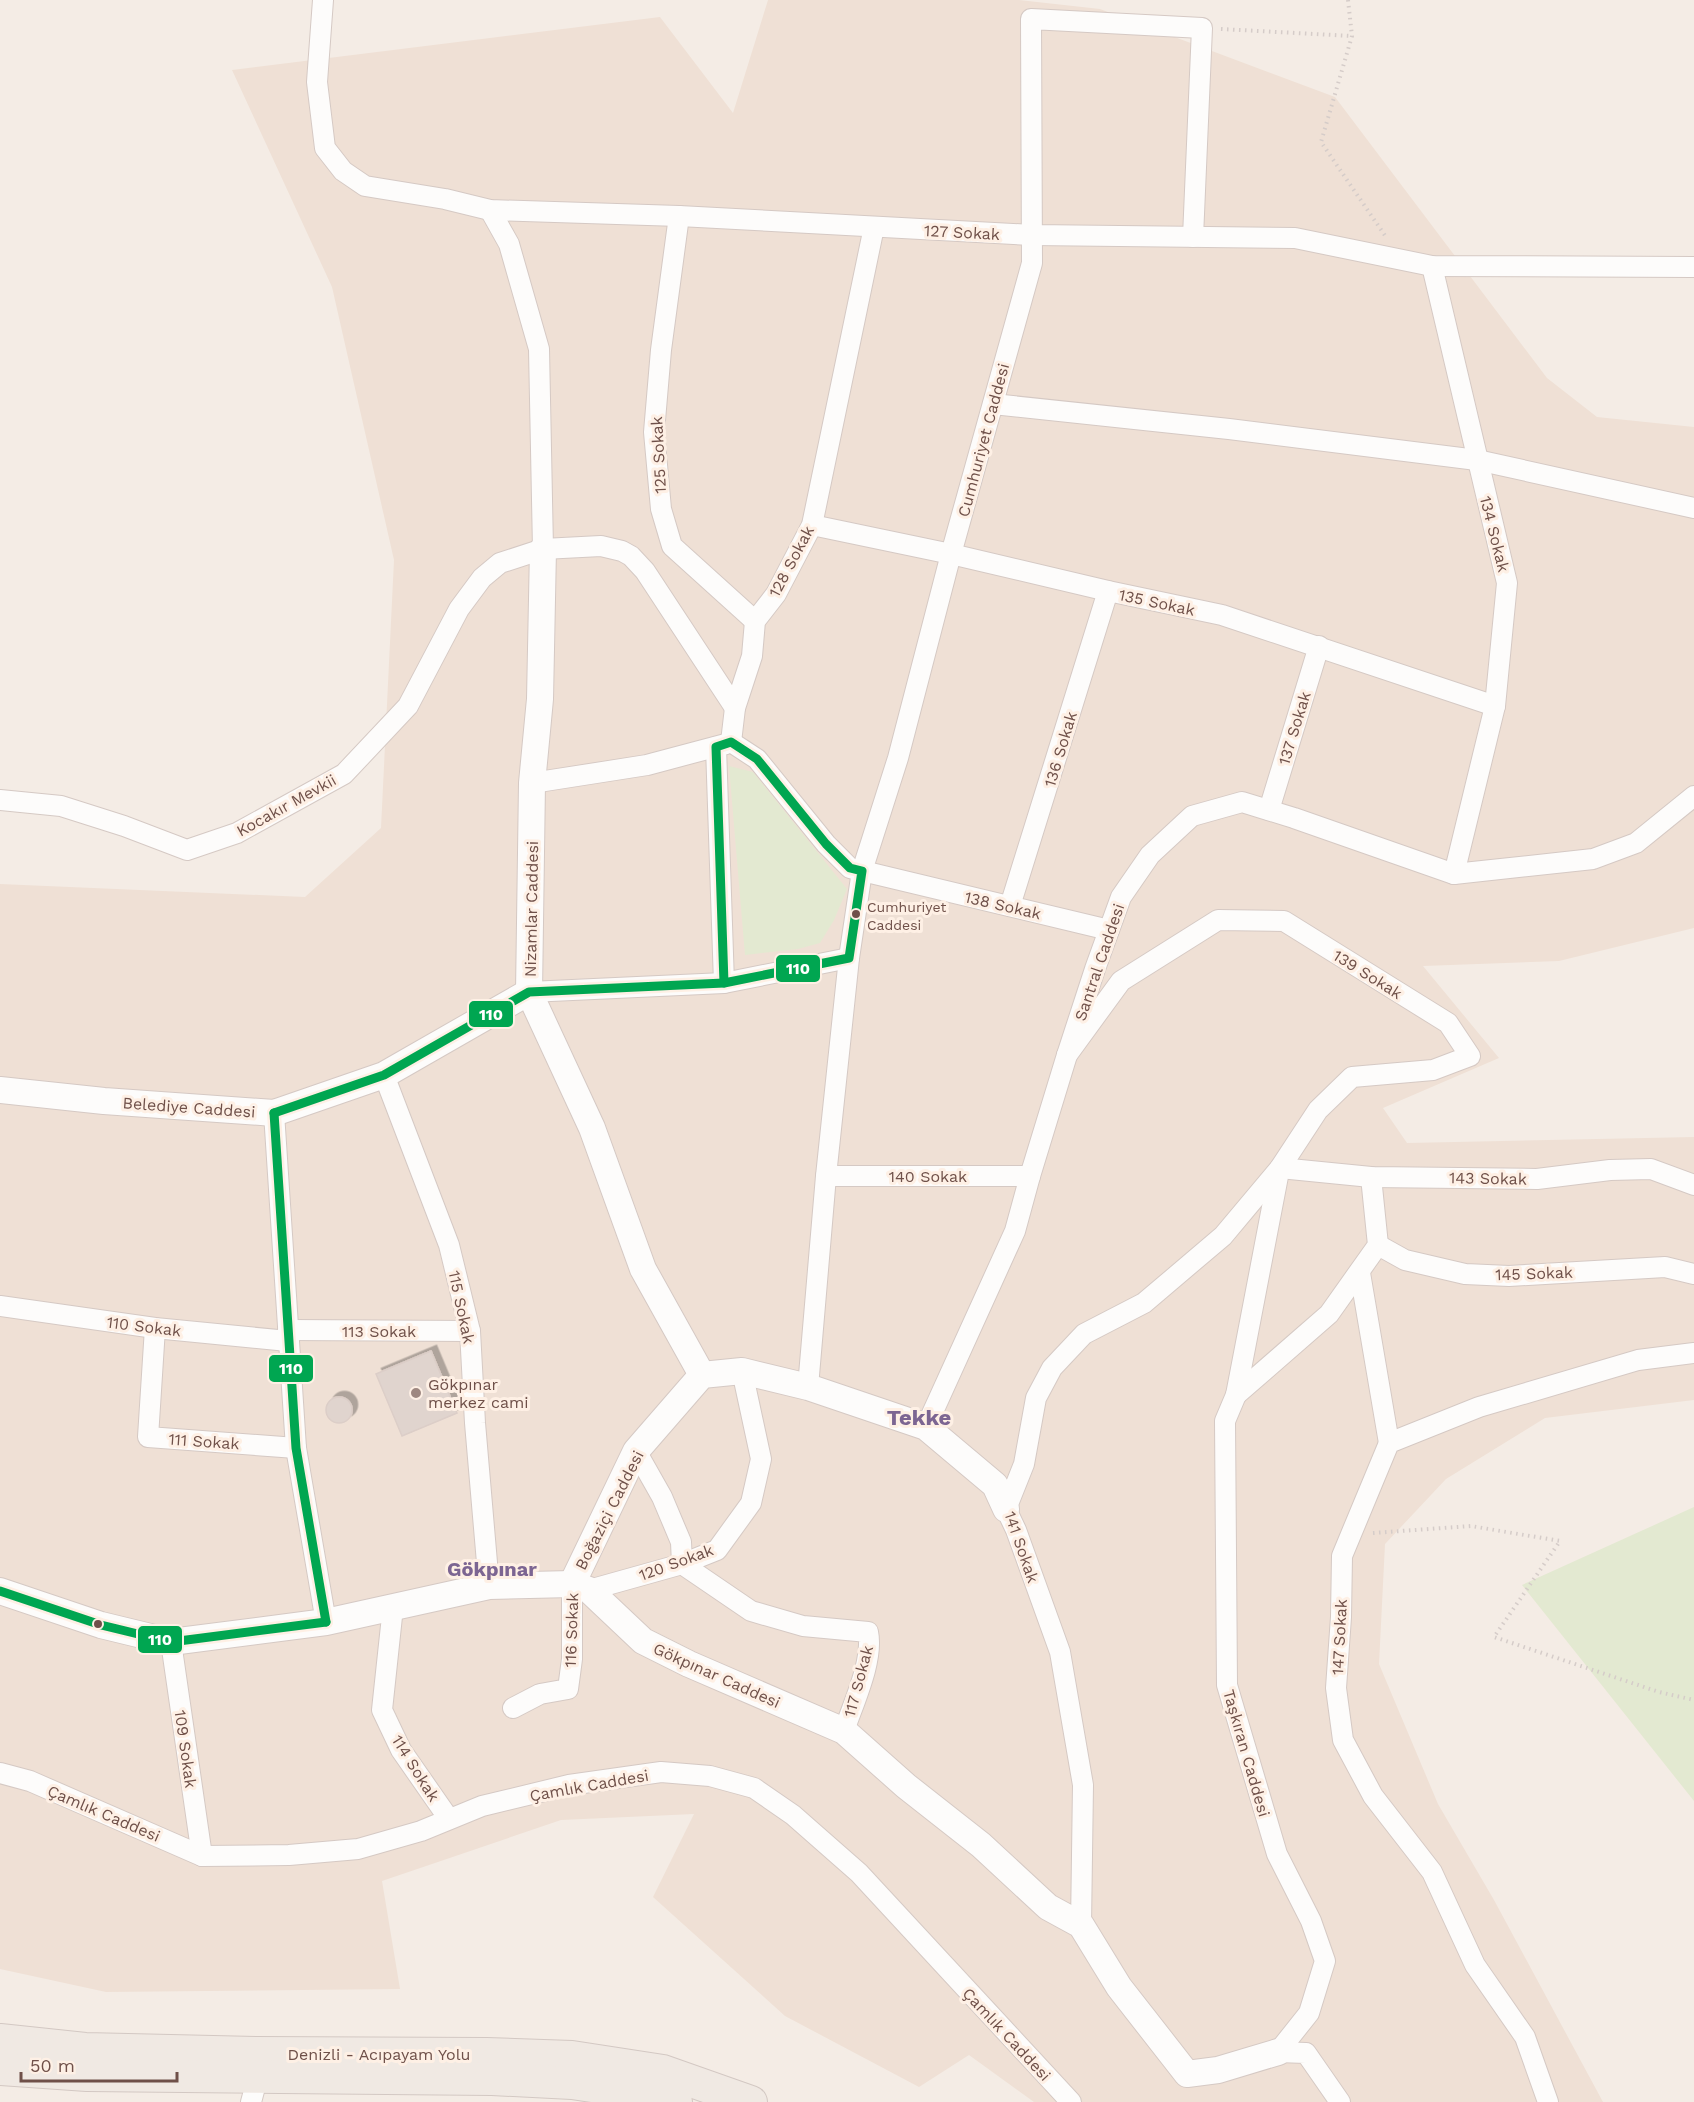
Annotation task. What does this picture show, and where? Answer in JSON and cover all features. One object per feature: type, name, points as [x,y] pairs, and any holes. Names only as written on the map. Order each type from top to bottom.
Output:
[{"type":"main road","name":"Denizli - Acıpayam Yolu","points":[[0,2040],[86,2049],[268,2054],[486,2054],[572,2057],[663,2071],[751,2102]]},
{"type":"main road","name":"Denizli - Acıpayam Yolu","points":[[0,2069],[255,2089],[492,2079],[560,2083],[653,2095],[676,2102]]},
{"type":"street","name":"127 Sokak","points":[[323,0],[317,82],[325,148],[343,171],[365,186],[444,199],[490,210],[679,216],[1032,235],[1294,238],[1432,266],[1694,267]]},
{"type":"street","name":"Cumhuriyet Caddesi","points":[[808,1387],[826,1176],[849,958],[862,871],[898,758],[951,554],[1032,263],[1031,19],[1202,28]]},
{"type":"street","points":[[1193,237],[1202,28]]},
{"type":"street","points":[[490,210],[509,244],[539,349],[543,549]]},
{"type":"street","name":"125 Sokak","points":[[679,216],[654,432],[661,509],[672,546],[755,621]]},
{"type":"street","name":"128 Sokak","points":[[755,621],[776,594],[812,525],[874,227]]},
{"type":"street","name":"134 Sokak","points":[[1432,266],[1507,583],[1495,706],[1454,874]]},
{"type":"street","points":[[993,404],[1229,429],[1477,460],[1694,508]]},
{"type":"street","name":"135 Sokak","points":[[812,525],[1222,615],[1495,706]]},
{"type":"street","name":"Kocakır Mevkii","points":[[0,800],[61,806],[124,826],[187,850],[237,833],[344,774],[408,706],[459,609],[482,578],[500,563],[543,549],[601,546],[612,547],[631,556],[645,571],[735,708]]},
{"type":"street","name":"Nizamlar Caddesi","points":[[543,549],[540,699],[532,783],[529,992],[592,1128],[643,1269],[702,1375]]},
{"type":"street","name":"136 Sokak","points":[[1010,906],[1108,591]]},
{"type":"street","points":[[724,983],[724,745],[752,657],[755,621]]},
{"type":"street","name":"137 Sokak","points":[[1269,810],[1318,646]]},
{"type":"street","points":[[532,783],[647,765],[724,745],[757,759],[826,844],[850,868],[862,871]]},
{"type":"street","name":"Santral Caddesi","points":[[926,1427],[1015,1231],[1067,1055],[1121,897],[1150,855],[1192,816],[1242,802],[1454,874],[1593,859],[1635,843],[1694,796]]},
{"type":"street","name":"138 Sokak","points":[[862,871],[1109,930]]},
{"type":"street","name":"139 Sokak","points":[[1067,1055],[1121,981],[1218,920],[1284,921],[1448,1023],[1470,1056],[1433,1070],[1352,1077],[1318,1110],[1280,1168]]},
{"type":"street","points":[[529,992],[724,983],[849,958]]},
{"type":"street","name":"Belediye Caddesi","points":[[0,1090],[104,1101],[274,1113],[384,1075],[529,992]]},
{"type":"street","name":"115 Sokak","points":[[384,1075],[449,1245],[470,1331],[475,1423],[489,1586]]},
{"type":"street","points":[[274,1113],[296,1448],[326,1622]]},
{"type":"street","points":[[1236,1395],[1280,1168]]},
{"type":"street","name":"143 Sokak","points":[[1280,1168],[1371,1177],[1537,1179],[1610,1170],[1651,1169],[1694,1185]]},
{"type":"street","name":"141 Sokak","points":[[1081,1925],[1083,1785],[1060,1652],[1016,1530],[1006,1509],[1024,1464],[1036,1398],[1052,1368],[1084,1334],[1144,1303],[1223,1236],[1280,1168]]},
{"type":"street","name":"140 Sokak","points":[[826,1176],[1030,1176]]},
{"type":"street","points":[[1236,1395],[1329,1314],[1378,1245],[1371,1177]]},
{"type":"street","name":"145 Sokak","points":[[1378,1245],[1406,1260],[1465,1274],[1509,1276],[1665,1267],[1694,1274]]},
{"type":"street","points":[[1360,1273],[1389,1443],[1479,1407],[1638,1360],[1694,1353]]},
{"type":"street","name":"110 Sokak","points":[[0,1306],[155,1328],[288,1335]]},
{"type":"street","name":"111 Sokak","points":[[155,1328],[148,1437],[296,1448]]},
{"type":"street","name":"113 Sokak","points":[[288,1335],[470,1331]]},
{"type":"street","points":[[702,1375],[742,1371],[808,1387],[926,1427],[995,1485],[1006,1509]]},
{"type":"street","name":"120 Sokak","points":[[581,1587],[682,1564],[717,1550],[751,1503],[761,1459],[742,1371]]},
{"type":"street","name":"Boğaziçi Caddesi","points":[[581,1587],[636,1451],[702,1375]]},
{"type":"street","name":"Taşkıran Caddesi","points":[[1236,1395],[1224,1421],[1227,1685],[1277,1854],[1311,1921],[1325,1961],[1309,2013],[1278,2052]]},
{"type":"street","name":"147 Sokak","points":[[1389,1443],[1342,1556],[1336,1688],[1343,1740],[1373,1796],[1432,1872],[1475,1965],[1525,2037],[1548,2102]]},
{"type":"street","points":[[636,1451],[662,1497],[681,1542],[682,1564]]},
{"type":"street","name":"117 Sokak","points":[[682,1564],[751,1611],[803,1626],[868,1632],[870,1643],[862,1677],[844,1731]]},
{"type":"street","points":[[1,1593],[101,1625],[171,1642],[326,1622],[489,1586],[581,1587]]},
{"type":"street","name":"Gökpınar Caddesi","points":[[581,1587],[643,1641],[689,1664],[844,1731],[906,1786],[981,1845],[1048,1907],[1081,1925],[1119,1987],[1187,2074],[1218,2070],[1278,2052]]},
{"type":"street","name":"116 Sokak","points":[[513,1708],[540,1694],[568,1689],[581,1587]]},
{"type":"street","name":"114 Sokak","points":[[393,1607],[382,1710],[401,1749],[449,1819]]},
{"type":"street","name":"109 Sokak","points":[[171,1642],[202,1856]]},
{"type":"street","name":"Çamlık Caddesi","points":[[0,1773],[30,1781],[202,1856],[289,1855],[358,1849],[421,1831],[482,1806],[569,1785],[661,1772],[710,1776],[754,1788],[793,1815],[859,1872],[1071,2102]]},
{"type":"street","points":[[1278,2052],[1306,2053],[1340,2102]]},
{"type":"path","points":[[1348,0],[1352,36],[1321,142],[1402,260]]},
{"type":"path","points":[[1202,28],[1352,36]]},
{"type":"path","points":[[1351,1534],[1471,1526],[1560,1541],[1494,1637],[1659,1692],[1694,1700]]},
{"type":"shaded area","points":[[768,0],[1019,0],[1100,9],[1335,97],[1547,378],[1597,417],[1694,427],[1694,928],[1559,961],[1423,966],[1499,1058],[1383,1108],[1407,1143],[1694,1137],[1694,1400],[1545,1418],[1446,1479],[1385,1544],[1379,1664],[1438,1804],[1494,1900],[1603,2102],[1034,2102],[969,2055],[919,2087],[785,2016],[653,1897],[694,1814],[561,1820],[382,1881],[400,1989],[106,1992],[0,1969],[0,884],[305,897],[381,828],[394,560],[332,287],[232,70],[660,17],[733,113]]},
{"type":"green space","points":[[729,766],[753,772],[847,889],[834,920],[820,943],[798,949],[745,955]]},
{"type":"green space","points":[[1694,1507],[1694,1801],[1522,1585]]},
{"type":"building","name":"Gökpınar merkez cami","points":[[431,1351],[457,1413],[402,1436],[376,1374]]},
{"type":"building","points":[[339,1397],[348,1401],[352,1410],[348,1419],[339,1423],[330,1419],[326,1410],[330,1401]]},
{"type":"transit line","name":"110","points":[[731,742],[757,759],[826,844],[850,868],[862,871],[849,958],[724,983],[716,747],[731,742]]},
{"type":"transit line","name":"110","points":[[274,1113],[384,1075],[529,992],[724,983]]},
{"type":"transit line","name":"110","points":[[274,1113],[296,1448],[326,1622]]},
{"type":"transit line","name":"110","points":[[0,1591],[101,1625],[171,1642],[326,1622]]},
{"type":"place","name":"Cumhuriyet Caddesi","points":[[856,914]]},
{"type":"place","name":"Gökpınar merkez cami","points":[[416,1393]]},
{"type":"district","name":"Tekke","points":[[919,1417]]},
{"type":"district","name":"Gökpınar","points":[[492,1569]]}]
